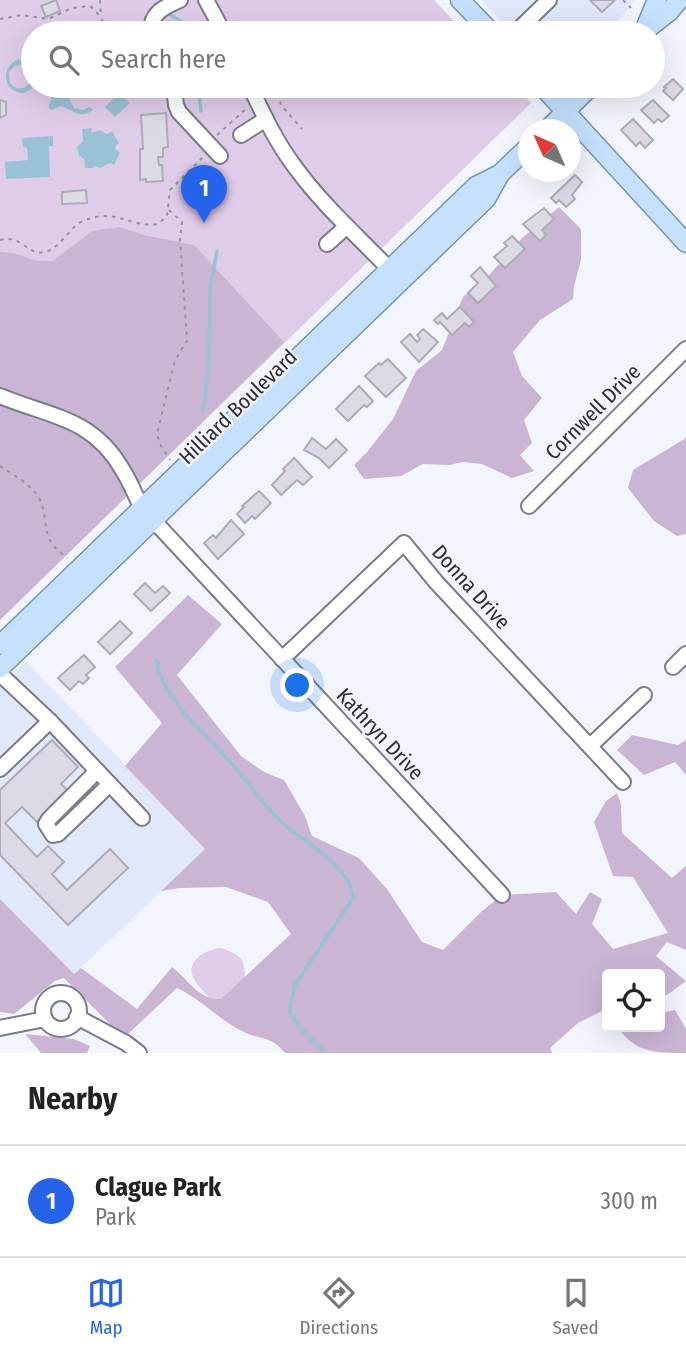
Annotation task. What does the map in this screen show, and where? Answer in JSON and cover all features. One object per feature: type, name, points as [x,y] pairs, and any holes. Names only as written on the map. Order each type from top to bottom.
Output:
[{"type":"main road","points":[[648,21],[657,0]]},
{"type":"main road","points":[[657,21],[678,0]]},
{"type":"main road","points":[[465,2],[482,21]]},
{"type":"main road","points":[[554,98],[686,243]]},
{"type":"main road","points":[[558,119],[579,98]]},
{"type":"main road","name":"Hilliard Boulevard","points":[[0,668],[148,514],[395,275],[476,186],[500,174],[518,157]]},
{"type":"main road","name":"Hilliard Boulevard","points":[[0,645],[148,514]]},
{"type":"street","points":[[152,21],[161,8],[180,0]]},
{"type":"street","points":[[206,0],[217,21]]},
{"type":"street","points":[[527,21],[549,0]]},
{"type":"street","points":[[175,98],[179,112],[220,156]]},
{"type":"street","points":[[256,98],[293,165],[346,227],[395,275]]},
{"type":"street","points":[[242,135],[266,118]]},
{"type":"street","points":[[327,244],[346,227]]},
{"type":"street","name":"Cornwell Drive","points":[[529,506],[686,349]]},
{"type":"street","name":"Kathryn Drive","points":[[0,396],[82,426],[104,444],[122,468],[148,514],[502,895]]},
{"type":"street","name":"Donna Drive","points":[[282,659],[404,543],[436,582],[623,782]]},
{"type":"street","points":[[673,667],[686,654]]},
{"type":"street","points":[[0,674],[50,721],[142,818]]},
{"type":"street","points":[[590,746],[644,695]]},
{"type":"street","points":[[0,769],[50,721]]},
{"type":"street","points":[[97,771],[49,819],[46,824],[52,835],[58,834],[110,784]]},
{"type":"street","points":[[57,993],[70,995],[76,1001],[78,1017],[68,1028],[59,1030],[51,1027],[45,1019],[44,1003],[57,993]]},
{"type":"street","points":[[78,1017],[139,1053]]},
{"type":"street","points":[[0,1028],[45,1019]]},
{"type":"path","points":[[100,0],[101,17]]},
{"type":"path","points":[[623,0],[631,8]]},
{"type":"path","points":[[0,19],[21,15],[48,19],[82,5],[94,9],[103,21]]},
{"type":"path","points":[[279,98],[281,105],[302,129]]},
{"type":"path","points":[[212,140],[251,106]]},
{"type":"path","points":[[0,240],[18,240],[28,248],[44,252],[81,222],[115,215],[147,225],[164,220],[170,190],[202,159],[204,155],[201,150]]},
{"type":"path","points":[[168,210],[182,222],[180,239],[187,341],[175,360],[157,434],[170,460]]},
{"type":"path","points":[[0,466],[34,490],[45,514],[51,544],[68,559]]},
{"type":"shaded area","points":[[0,0],[434,0],[454,21],[21,21],[21,98],[526,98],[531,103],[0,620]]},
{"type":"shaded area","points":[[481,0],[636,0],[618,21],[501,21]]},
{"type":"shaded area","points":[[17,60],[21,60],[21,64],[9,72],[10,83],[21,88],[21,93],[8,85],[8,69]]},
{"type":"shaded area","points":[[68,98],[74,108],[83,110],[89,107],[93,110],[81,114],[61,106],[51,110],[48,107],[51,100]]},
{"type":"shaded area","points":[[114,98],[124,98],[130,103],[115,117],[105,107]]},
{"type":"shaded area","points":[[92,128],[91,133],[100,130],[107,134],[112,131],[119,143],[115,149],[120,153],[114,165],[110,163],[101,168],[85,168],[84,159],[79,156],[77,147],[83,141],[82,129]]},
{"type":"shaded area","points":[[53,136],[53,146],[49,146],[50,177],[6,179],[5,162],[28,160],[27,148],[23,147],[22,138]]},
{"type":"shaded area","points":[[559,207],[581,229],[581,260],[573,299],[540,320],[513,352],[522,376],[542,398],[524,420],[532,443],[520,455],[534,471],[512,478],[482,464],[463,462],[449,465],[423,464],[401,476],[364,479],[354,465],[393,419],[416,371],[442,350],[463,297],[491,273],[521,239]]},
{"type":"shaded area","points":[[120,227],[144,235],[194,245],[284,342],[0,620],[0,252],[14,253],[37,261],[53,261],[92,231]]},
{"type":"shaded area","points":[[686,438],[686,534],[677,536],[654,521],[628,488],[633,470]]},
{"type":"shaded area","points":[[188,595],[222,624],[177,675],[241,756],[264,772],[284,780],[305,816],[312,836],[359,858],[387,889],[422,942],[443,950],[502,895],[556,892],[576,914],[590,892],[602,899],[592,924],[613,949],[668,933],[633,877],[613,876],[594,822],[606,801],[617,793],[621,805],[622,833],[672,878],[686,866],[686,950],[667,942],[656,956],[686,981],[665,996],[665,969],[602,969],[602,1011],[578,1023],[550,1048],[552,1053],[285,1053],[270,1041],[233,1026],[177,988],[128,1034],[111,1025],[64,978],[55,981],[14,1014],[0,1012],[0,899],[74,974],[81,968],[137,1009],[172,967],[200,993],[221,999],[291,934],[268,902],[226,887],[161,891],[205,849],[125,766],[162,723],[115,667]]},
{"type":"shaded area","points":[[26,661],[205,849],[74,974],[0,899],[0,686]]},
{"type":"shaded area","points":[[632,735],[678,745],[686,740],[686,775],[675,762],[644,775],[617,750]]},
{"type":"shaded area","points":[[220,948],[240,958],[245,979],[221,999],[211,1000],[194,980],[192,965],[199,956]]},
{"type":"shaded area","points":[[675,1010],[686,1029],[686,1053],[647,1050],[631,1042],[621,1032],[665,1032],[665,1012]]},
{"type":"shaded area","points":[[25,1034],[74,1039],[90,1046],[87,1053],[41,1053]]},
{"type":"building","points":[[56,0],[60,11],[46,17],[41,6]]},
{"type":"building","points":[[590,0],[615,0],[602,12]]},
{"type":"building","points":[[673,79],[683,89],[673,100],[665,93],[665,86]]},
{"type":"building","points":[[0,100],[6,102],[6,115],[0,118]]},
{"type":"building","points":[[653,100],[669,116],[662,122],[658,119],[654,123],[641,110]]},
{"type":"building","points":[[166,113],[168,147],[163,148],[163,157],[158,157],[159,165],[162,165],[163,181],[140,180],[140,149],[143,149],[141,115]]},
{"type":"building","points":[[633,119],[653,140],[645,148],[640,142],[636,146],[621,130]]},
{"type":"building","points":[[568,182],[582,182],[572,195],[575,199],[566,207],[559,200],[556,203],[551,198]]},
{"type":"building","points":[[86,190],[87,203],[62,204],[62,192]]},
{"type":"building","points":[[544,208],[554,219],[542,230],[546,235],[540,241],[523,224]]},
{"type":"building","points":[[512,236],[525,249],[505,268],[494,257],[507,246],[504,243]]},
{"type":"building","points":[[480,267],[496,286],[478,303],[468,293],[478,283],[471,276]]},
{"type":"building","points":[[460,307],[474,322],[469,327],[465,323],[452,335],[440,322],[438,324],[434,320],[442,313],[447,319]]},
{"type":"building","points":[[423,329],[438,342],[419,362],[401,342],[410,334],[417,342],[420,339],[417,335]]},
{"type":"building","points":[[388,359],[406,378],[386,397],[365,376],[379,363],[381,365]]},
{"type":"building","points":[[359,386],[373,401],[367,407],[364,405],[348,421],[336,409]]},
{"type":"building","points":[[312,438],[326,449],[336,439],[347,450],[329,468],[319,458],[304,450]]},
{"type":"building","points":[[294,458],[312,477],[303,485],[297,480],[281,495],[272,485]]},
{"type":"building","points":[[259,491],[271,503],[255,519],[252,516],[245,523],[237,514]]},
{"type":"building","points":[[231,520],[244,534],[218,559],[204,543],[213,535],[216,538]]},
{"type":"building","points":[[145,583],[155,593],[163,586],[170,593],[151,611],[134,594]]},
{"type":"building","points":[[120,621],[132,633],[110,654],[98,642]]},
{"type":"building","points":[[84,655],[95,667],[86,675],[89,678],[83,684],[79,681],[70,690],[58,678]]},
{"type":"building","points":[[52,740],[78,767],[61,784],[68,791],[37,822],[22,807],[5,823],[37,857],[48,846],[64,862],[52,874],[67,890],[110,849],[128,868],[68,925],[0,855],[0,790]]},
{"type":"waterway","points":[[169,14],[181,21]]},
{"type":"waterway","points":[[199,98],[201,111]]},
{"type":"waterway","points":[[203,412],[209,363],[210,288],[217,251]]},
{"type":"waterway","points":[[156,660],[168,690],[187,716],[277,818],[323,853],[343,874],[350,886],[353,898],[295,985],[289,1011],[299,1027],[325,1053]]},
{"type":"place","name":"Clague Park","points":[[204,223]]}]
